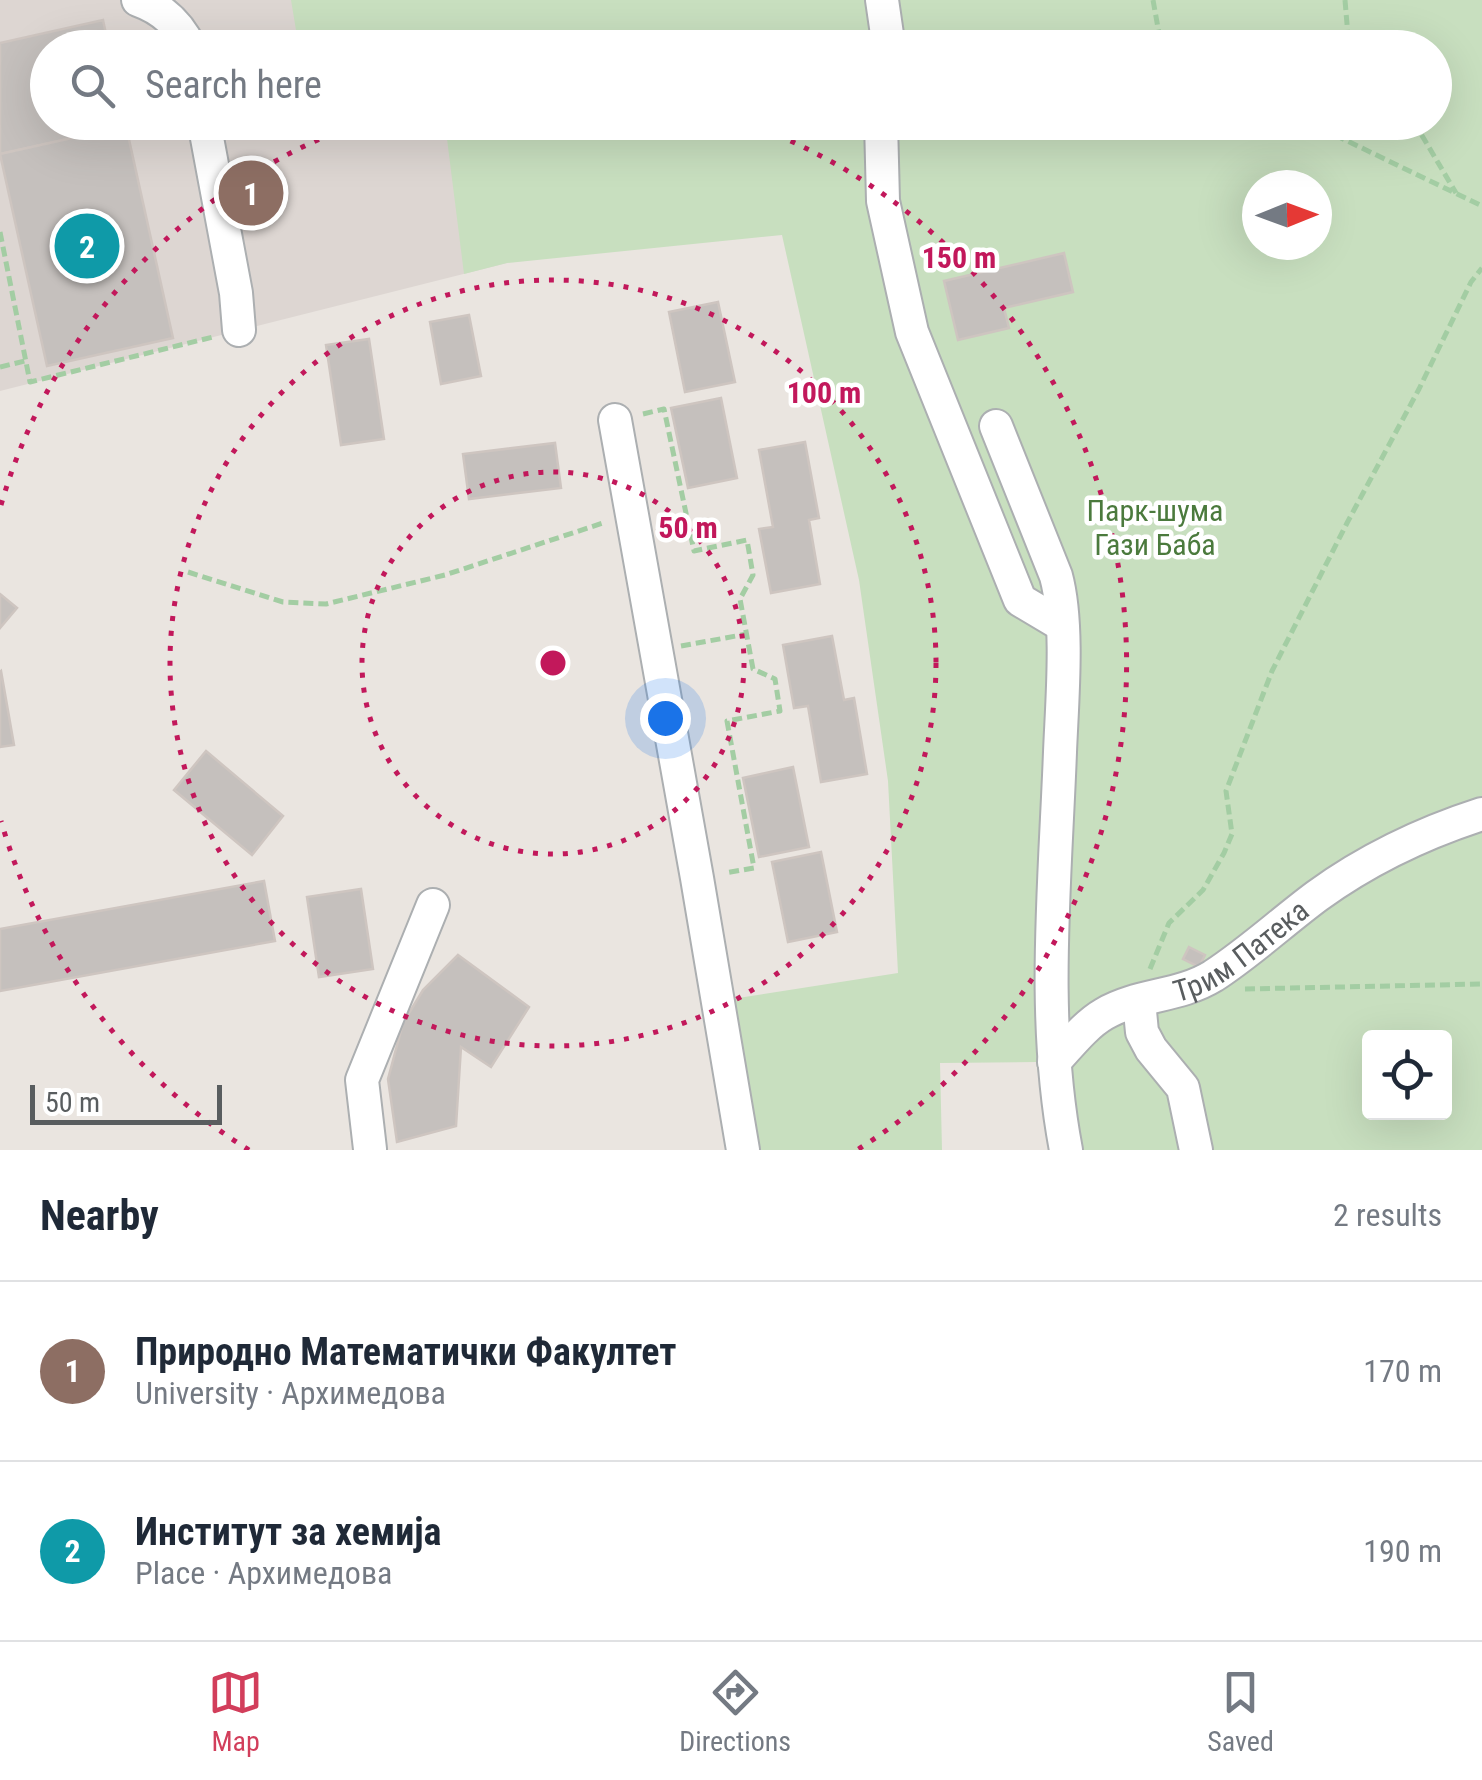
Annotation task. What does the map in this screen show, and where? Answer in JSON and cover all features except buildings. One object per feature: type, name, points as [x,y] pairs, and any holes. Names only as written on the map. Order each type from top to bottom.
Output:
[{"type":"street","points":[[138,0],[160,10],[179,30]]},
{"type":"street","points":[[882,0],[886,30]]},
{"type":"street","points":[[207,140],[236,293],[239,330]]},
{"type":"street","points":[[881,140],[882,201],[912,332],[1020,600],[1062,625]]},
{"type":"street","points":[[615,420],[742,1146]]},
{"type":"street","points":[[996,426],[1056,576],[1062,625],[1053,924],[1054,1062],[1066,1150]]},
{"type":"street","name":"Трим Патека","points":[[1196,1150],[1182,1088],[1142,1032],[1139,1000],[1187,990],[1211,977],[1319,894],[1392,849],[1482,814]]},
{"type":"street","points":[[370,1150],[362,1080],[434,905]]},
{"type":"street","points":[[1054,1062],[1104,1014],[1139,1000]]},
{"type":"path","points":[[1153,0],[1158,30]]},
{"type":"path","points":[[1345,0],[1348,30]]},
{"type":"path","points":[[1344,140],[1482,206]]},
{"type":"path","points":[[1424,140],[1457,196]]},
{"type":"path","points":[[0,232],[30,382],[239,330]]},
{"type":"path","points":[[1139,1000],[1165,930],[1202,890],[1232,834],[1226,791],[1272,670],[1419,390],[1471,282],[1482,268]]},
{"type":"path","points":[[0,367],[26,361]]},
{"type":"path","points":[[664,409],[694,551],[747,540],[752,575],[740,599],[753,669],[775,679],[780,710],[727,721],[754,868],[698,878]]},
{"type":"path","points":[[188,572],[283,602],[326,604],[445,575],[633,513]]},
{"type":"path","points":[[657,650],[747,634]]},
{"type":"path","points":[[1241,989],[1482,984]]},
{"type":"shaded area","points":[[0,0],[487,0],[490,30],[30,30],[30,140],[497,140],[507,263],[0,391]]},
{"type":"green space","name":"Парк-шума Гази Баба","points":[[291,0],[1482,0],[1482,1150],[1052,1150],[1036,1062],[940,1063],[942,1150],[743,1150],[719,1001],[898,973],[888,781],[859,580],[782,235],[507,263],[464,274],[447,140],[1452,140],[1452,30],[296,30]]},
{"type":"place","name":"Природно Математички Факултет","points":[[251,193]]},
{"type":"place","name":"Институт за хемија","points":[[87,246]]}]
